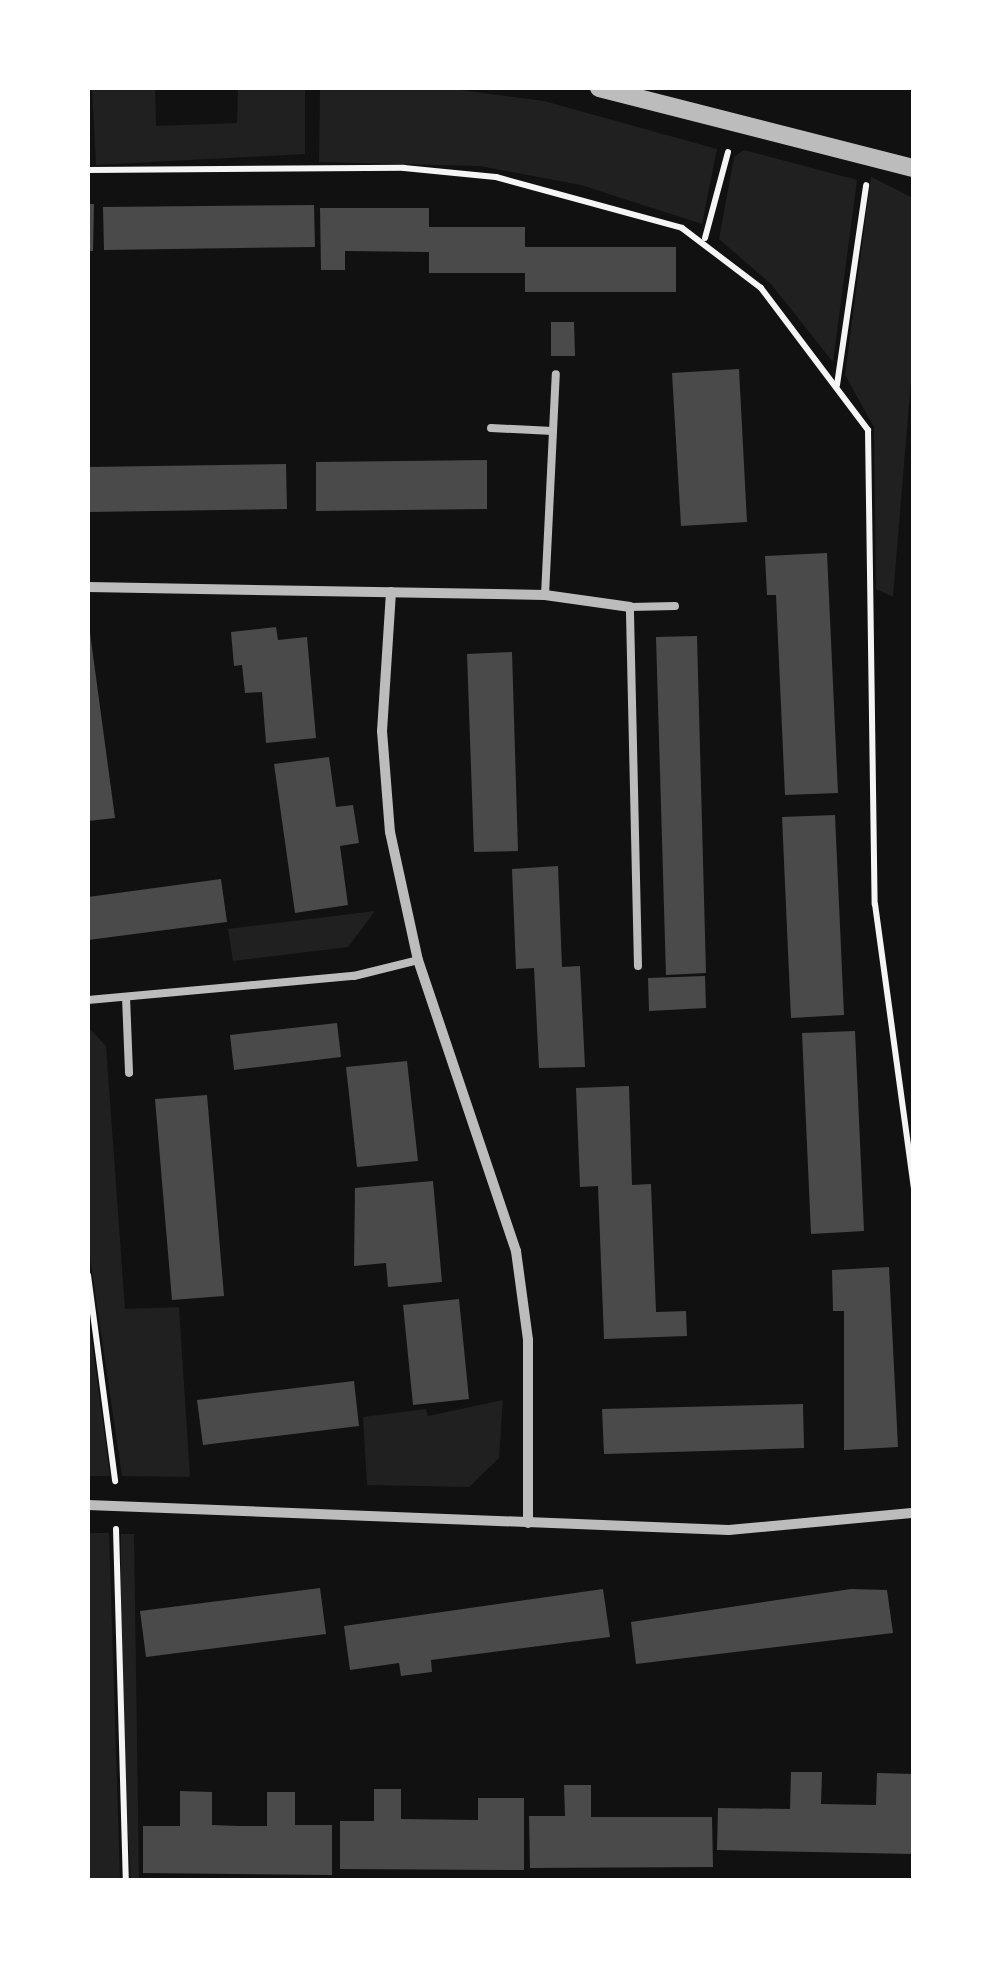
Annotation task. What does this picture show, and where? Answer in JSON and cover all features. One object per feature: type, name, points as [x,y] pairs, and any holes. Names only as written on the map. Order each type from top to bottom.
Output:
[{"type":"street","points":[[599,88],[914,168]]},
{"type":"street","points":[[88,586],[545,595],[630,608]]},
{"type":"street","points":[[390,592],[384,785],[418,960],[516,1252],[528,1340],[528,1524]]},
{"type":"street","points":[[88,1505],[744,1530],[914,1513]]},
{"type":"lane","points":[[545,595],[556,374]]},
{"type":"lane","points":[[491,428],[553,431]]},
{"type":"lane","points":[[638,966],[630,608],[676,606]]},
{"type":"lane","points":[[88,1000],[354,976],[418,960]]},
{"type":"lane","points":[[126,997],[130,1073]]},
{"type":"path","points":[[705,238],[736,123]]},
{"type":"path","points":[[837,386],[870,158]]},
{"type":"path","points":[[88,170],[450,171],[612,202],[705,238],[760,288],[860,413],[871,452],[874,888],[914,1188]]},
{"type":"path","points":[[88,1275],[116,1506],[126,1880]]},
{"type":"shaded area","points":[[92,88],[155,88],[156,126],[237,123],[238,88],[305,88],[305,154],[96,165]]},
{"type":"shaded area","points":[[320,88],[444,88],[544,101],[717,149],[702,224],[581,185],[480,166],[319,162]]},
{"type":"shaded area","points":[[744,150],[857,180],[833,362],[771,284],[719,239],[734,157]]},
{"type":"shaded area","points":[[871,177],[913,198],[913,357],[893,597],[876,589],[874,427],[845,375]]},
{"type":"shaded area","points":[[375,911],[348,947],[233,961],[228,929]]},
{"type":"shaded area","points":[[88,1027],[106,1046],[125,1309],[179,1307],[190,1477],[122,1476],[88,1244]]},
{"type":"shaded area","points":[[88,1318],[94,1357],[110,1476],[88,1476]]},
{"type":"shaded area","points":[[503,1400],[499,1458],[469,1487],[367,1485],[363,1417],[426,1409],[428,1416]]},
{"type":"shaded area","points":[[88,1533],[109,1533],[120,1880],[88,1880]]},
{"type":"shaded area","points":[[121,1534],[134,1534],[139,1880],[131,1880],[121,1723]]},
{"type":"building","points":[[88,204],[94,204],[93,251],[88,251]]},
{"type":"building","points":[[314,205],[315,247],[104,250],[103,207]]},
{"type":"building","points":[[320,208],[429,208],[429,227],[525,227],[525,247],[676,247],[676,292],[525,292],[525,273],[429,273],[429,252],[345,251],[345,270],[321,270]]},
{"type":"building","points":[[551,322],[574,322],[575,356],[551,356]]},
{"type":"building","points":[[739,369],[747,522],[681,526],[672,373]]},
{"type":"building","points":[[487,460],[487,509],[316,511],[316,462]]},
{"type":"building","points":[[286,464],[287,509],[88,512],[88,467]]},
{"type":"building","points":[[827,553],[838,793],[785,795],[776,595],[767,595],[765,556]]},
{"type":"building","points":[[88,618],[115,818],[88,821]]},
{"type":"building","points":[[276,627],[278,640],[307,637],[316,738],[266,743],[262,692],[245,693],[242,665],[234,666],[231,632]]},
{"type":"building","points":[[697,636],[706,973],[666,975],[656,637]]},
{"type":"building","points":[[512,652],[518,851],[474,852],[467,654]]},
{"type":"building","points":[[329,757],[336,807],[353,805],[359,843],[340,846],[348,905],[295,913],[274,764]]},
{"type":"building","points":[[835,815],[844,1015],[791,1018],[782,817]]},
{"type":"building","points":[[558,866],[562,967],[580,966],[585,1067],[539,1068],[534,968],[516,969],[512,869]]},
{"type":"building","points":[[221,879],[227,922],[88,940],[88,897]]},
{"type":"building","points":[[705,976],[706,1008],[649,1011],[648,978]]},
{"type":"building","points":[[337,1023],[341,1057],[234,1070],[230,1035]]},
{"type":"building","points":[[855,1031],[864,1231],[811,1234],[802,1033]]},
{"type":"building","points":[[407,1061],[418,1161],[357,1167],[346,1067]]},
{"type":"building","points":[[629,1086],[632,1185],[651,1184],[656,1312],[686,1311],[687,1336],[604,1339],[598,1186],[580,1187],[576,1088]]},
{"type":"building","points":[[207,1095],[224,1296],[172,1300],[155,1099]]},
{"type":"building","points":[[433,1181],[442,1282],[388,1287],[386,1263],[354,1266],[355,1188]]},
{"type":"building","points":[[889,1267],[898,1447],[844,1450],[844,1311],[833,1311],[832,1270]]},
{"type":"building","points":[[459,1299],[469,1399],[413,1405],[403,1305]]},
{"type":"building","points":[[354,1381],[359,1426],[203,1445],[197,1400]]},
{"type":"building","points":[[803,1404],[804,1448],[604,1454],[602,1409]]},
{"type":"building","points":[[320,1588],[326,1634],[146,1657],[140,1611]]},
{"type":"building","points":[[603,1589],[610,1637],[431,1660],[432,1672],[401,1676],[399,1663],[350,1670],[344,1626]]},
{"type":"building","points":[[851,1589],[887,1590],[893,1633],[636,1664],[631,1622]]},
{"type":"building","points":[[791,1772],[822,1772],[821,1804],[876,1805],[877,1773],[914,1774],[914,1854],[717,1850],[718,1808],[790,1809]]},
{"type":"building","points":[[564,1785],[591,1785],[591,1817],[712,1817],[713,1867],[530,1868],[529,1816],[565,1816]]},
{"type":"building","points":[[374,1789],[401,1789],[401,1819],[478,1820],[478,1798],[524,1798],[524,1870],[340,1869],[340,1821],[374,1821]]},
{"type":"building","points":[[180,1791],[212,1792],[212,1825],[239,1826],[267,1826],[267,1792],[295,1792],[295,1825],[332,1825],[332,1875],[143,1873],[143,1826],[180,1826]]}]
